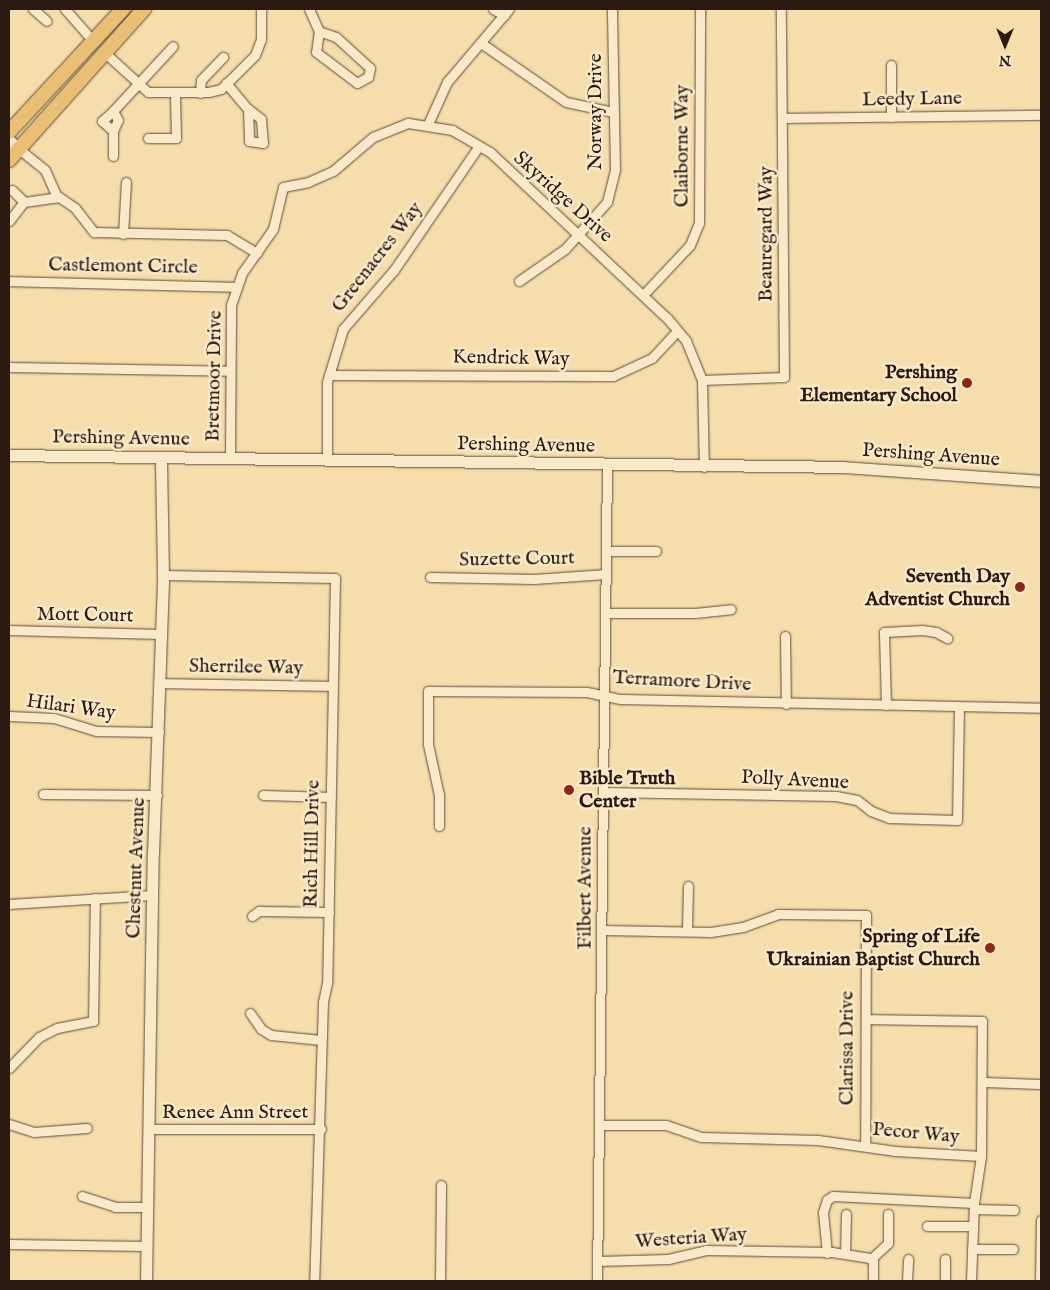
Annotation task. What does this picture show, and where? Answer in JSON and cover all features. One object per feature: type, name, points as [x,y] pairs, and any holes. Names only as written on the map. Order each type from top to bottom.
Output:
[{"type":"main road","points":[[9,132],[123,9]]},
{"type":"main road","points":[[9,160],[14,145],[144,9]]},
{"type":"street","points":[[34,9],[47,21]]},
{"type":"street","points":[[104,52],[148,92],[200,93],[221,88],[255,55],[261,39],[261,9]]},
{"type":"street","points":[[309,9],[319,31],[316,52],[356,83],[368,77],[370,68],[336,37],[319,31]]},
{"type":"street","points":[[428,124],[447,82],[506,12],[493,9]]},
{"type":"street","name":"Norway Drive","points":[[519,281],[552,260],[579,234],[607,202],[612,186],[612,9]]},
{"type":"street","name":"Claiborne Way","points":[[644,294],[690,245],[699,223],[700,9]]},
{"type":"street","name":"Beauregard Way","points":[[702,380],[784,377],[784,118],[781,9]]},
{"type":"street","points":[[72,11],[93,41]]},
{"type":"street","points":[[481,43],[566,102],[613,112]]},
{"type":"street","points":[[112,131],[102,120],[113,111],[173,46]]},
{"type":"street","points":[[200,93],[200,80],[223,57]]},
{"type":"street","points":[[891,65],[891,117]]},
{"type":"street","points":[[226,83],[248,109]]},
{"type":"street","points":[[148,138],[176,138],[175,93]]},
{"type":"street","points":[[112,156],[112,131],[118,120],[113,111]]},
{"type":"street","name":"Leedy Lane","points":[[784,118],[1041,116]]},
{"type":"street","name":"Skyridge Drive","points":[[283,187],[308,182],[333,171],[374,137],[390,128],[408,123],[428,124],[452,130],[478,146],[579,234],[644,294],[677,331],[692,353],[702,380],[704,467]]},
{"type":"street","points":[[14,145],[45,170],[58,197],[75,208],[94,232],[227,235],[257,253]]},
{"type":"street","name":"Greenacres Way","points":[[327,460],[329,375],[342,329],[394,270],[478,146]]},
{"type":"street","points":[[123,234],[126,182]]},
{"type":"street","name":"Bretmoor Drive","points":[[230,458],[230,311],[236,287],[278,217],[283,187]]},
{"type":"street","points":[[12,190],[24,202]]},
{"type":"street","points":[[9,221],[24,202],[58,197]]},
{"type":"street","name":"Castlemont Circle","points":[[9,281],[236,287]]},
{"type":"street","name":"Kendrick Way","points":[[329,375],[613,376],[652,358],[677,331]]},
{"type":"street","points":[[9,368],[230,370]]},
{"type":"street","name":"Pershing Avenue","points":[[9,455],[704,467],[843,467],[1041,481]]},
{"type":"street","name":"Chestnut Avenue","points":[[146,1281],[153,895],[163,574],[161,457]]},
{"type":"street","name":"Filbert Avenue","points":[[597,1281],[603,930],[607,465]]},
{"type":"street","points":[[606,550],[656,551]]},
{"type":"street","name":"Rich Hill Drive","points":[[163,574],[335,578],[328,983],[323,1002],[321,1040],[321,1129],[314,1281]]},
{"type":"street","name":"Suzette Court","points":[[430,577],[534,579],[606,574]]},
{"type":"street","points":[[606,613],[694,614],[731,609]]},
{"type":"street","name":"Mott Court","points":[[9,630],[160,634]]},
{"type":"street","points":[[886,705],[884,632],[922,630],[936,632],[947,638]]},
{"type":"street","points":[[786,636],[786,704]]},
{"type":"street","name":"Sherrilee Way","points":[[159,683],[332,686]]},
{"type":"street","name":"Terramore Drive","points":[[438,826],[439,795],[428,744],[428,691],[587,692],[621,699],[960,708],[1041,708]]},
{"type":"street","name":"Polly Avenue","points":[[603,792],[836,796],[857,800],[871,811],[889,818],[957,820],[960,708]]},
{"type":"street","name":"Hilari Way","points":[[9,716],[54,718],[96,731],[159,732]]},
{"type":"street","points":[[43,794],[157,795]]},
{"type":"street","points":[[263,795],[331,797]]},
{"type":"street","points":[[687,930],[688,886]]},
{"type":"street","points":[[9,904],[153,895]]},
{"type":"street","points":[[9,1068],[38,1037],[57,1028],[92,1021],[94,898]]},
{"type":"street","points":[[252,916],[259,911],[329,912]]},
{"type":"street","name":"Clarissa Drive","points":[[603,930],[727,930],[778,914],[866,915],[865,1146]]},
{"type":"street","points":[[250,1013],[261,1029],[271,1035],[321,1040]]},
{"type":"street","name":"Pecor Way","points":[[599,1125],[666,1126],[702,1137],[818,1140],[981,1156],[982,1021],[866,1019]]},
{"type":"street","points":[[983,1082],[1041,1084]]},
{"type":"street","points":[[9,1124],[34,1132],[87,1128]]},
{"type":"street","name":"Renee Ann Street","points":[[149,1129],[321,1129]]},
{"type":"street","points":[[971,1281],[974,1206],[981,1156]]},
{"type":"street","points":[[440,1281],[441,1185]]},
{"type":"street","points":[[82,1196],[115,1207],[147,1207]]},
{"type":"street","points":[[827,1253],[823,1212],[827,1200],[833,1196],[1014,1210]]},
{"type":"street","points":[[845,1254],[846,1214]]},
{"type":"street","points":[[873,1281],[872,1260],[888,1244],[888,1214]]},
{"type":"street","points":[[1040,1281],[1041,1220]]},
{"type":"street","points":[[927,1226],[973,1226]]},
{"type":"street","points":[[9,1244],[146,1246]]},
{"type":"street","points":[[972,1249],[1013,1249]]},
{"type":"street","name":"Westeria Way","points":[[598,1261],[668,1259],[706,1250],[816,1252],[845,1254],[872,1260]]},
{"type":"street","points":[[907,1281],[908,1259]]},
{"type":"street","points":[[945,1259],[945,1281]]},
{"type":"place","name":"Pershing Elementary School","points":[[967,383]]},
{"type":"place","name":"Seventh Day Adventist Church","points":[[1020,587]]},
{"type":"place","name":"Bible Truth Center","points":[[569,790]]},
{"type":"place","name":"Spring of Life Ukrainian Baptist Church","points":[[990,948]]}]
